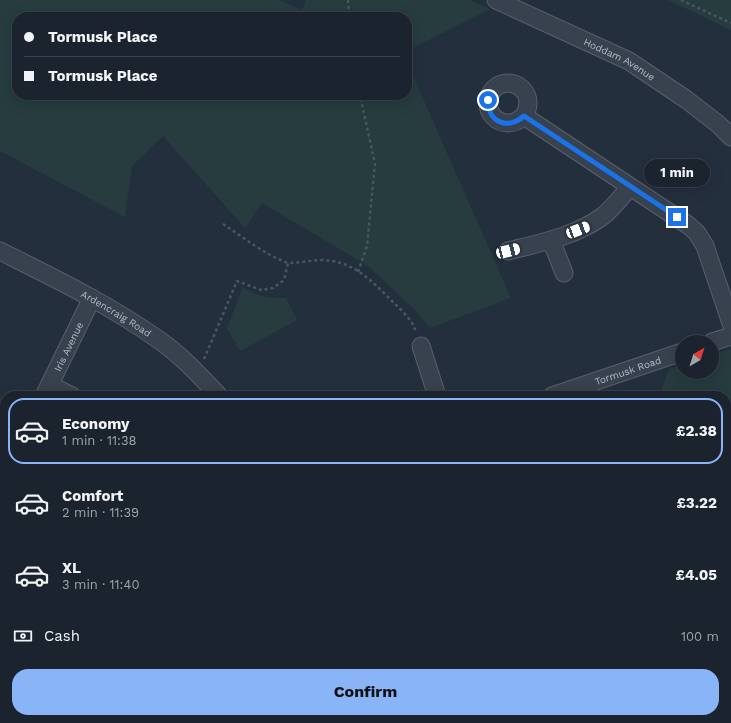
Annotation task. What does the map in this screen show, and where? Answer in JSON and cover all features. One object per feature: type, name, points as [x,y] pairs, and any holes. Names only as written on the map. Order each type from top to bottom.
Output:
[{"type":"street","name":"Hoddam Avenue","points":[[496,0],[628,61],[687,100],[718,124],[731,137]]},
{"type":"street","points":[[524,116],[688,225],[697,233],[705,246],[731,323]]},
{"type":"street","points":[[508,251],[551,240],[591,224],[616,204],[630,187]]},
{"type":"street","points":[[551,240],[564,273]]},
{"type":"street","name":"Ardencraig Road","points":[[0,251],[92,298],[159,340],[196,371],[214,391]]},
{"type":"street","name":"Iris Avenue","points":[[47,390],[92,298]]},
{"type":"street","points":[[719,340],[731,336]]},
{"type":"street","points":[[421,346],[433,391]]},
{"type":"street","name":"Tormusk Road","points":[[567,391],[675,354]]},
{"type":"path","points":[[348,0],[349,12]]},
{"type":"path","points":[[681,0],[731,23]]},
{"type":"path","points":[[358,272],[367,246],[375,164],[361,100]]},
{"type":"path","points":[[223,224],[280,260],[303,263],[319,260],[335,262],[349,266],[367,277],[410,319],[415,328],[421,346]]},
{"type":"path","points":[[196,371],[206,356],[237,281],[261,290],[273,288],[284,280],[288,262]]},
{"type":"green space","points":[[0,0],[280,0],[302,10],[306,0],[470,0],[490,9],[412,48],[412,12],[12,12],[12,100],[412,100],[412,73],[511,298],[430,328],[417,312],[368,266],[262,203],[245,228],[163,136],[132,166],[125,217],[0,151]]},
{"type":"green space","points":[[668,0],[731,0],[731,30]]},
{"type":"green space","points":[[243,287],[263,296],[286,298],[297,320],[240,351],[227,328]]},
{"type":"green space","points":[[731,349],[731,391],[661,391],[669,369],[675,367],[675,379],[719,379],[719,353]]},
{"type":"route","points":[[488,100],[490,113],[499,122],[512,124],[518,122],[524,116],[677,217]]}]
